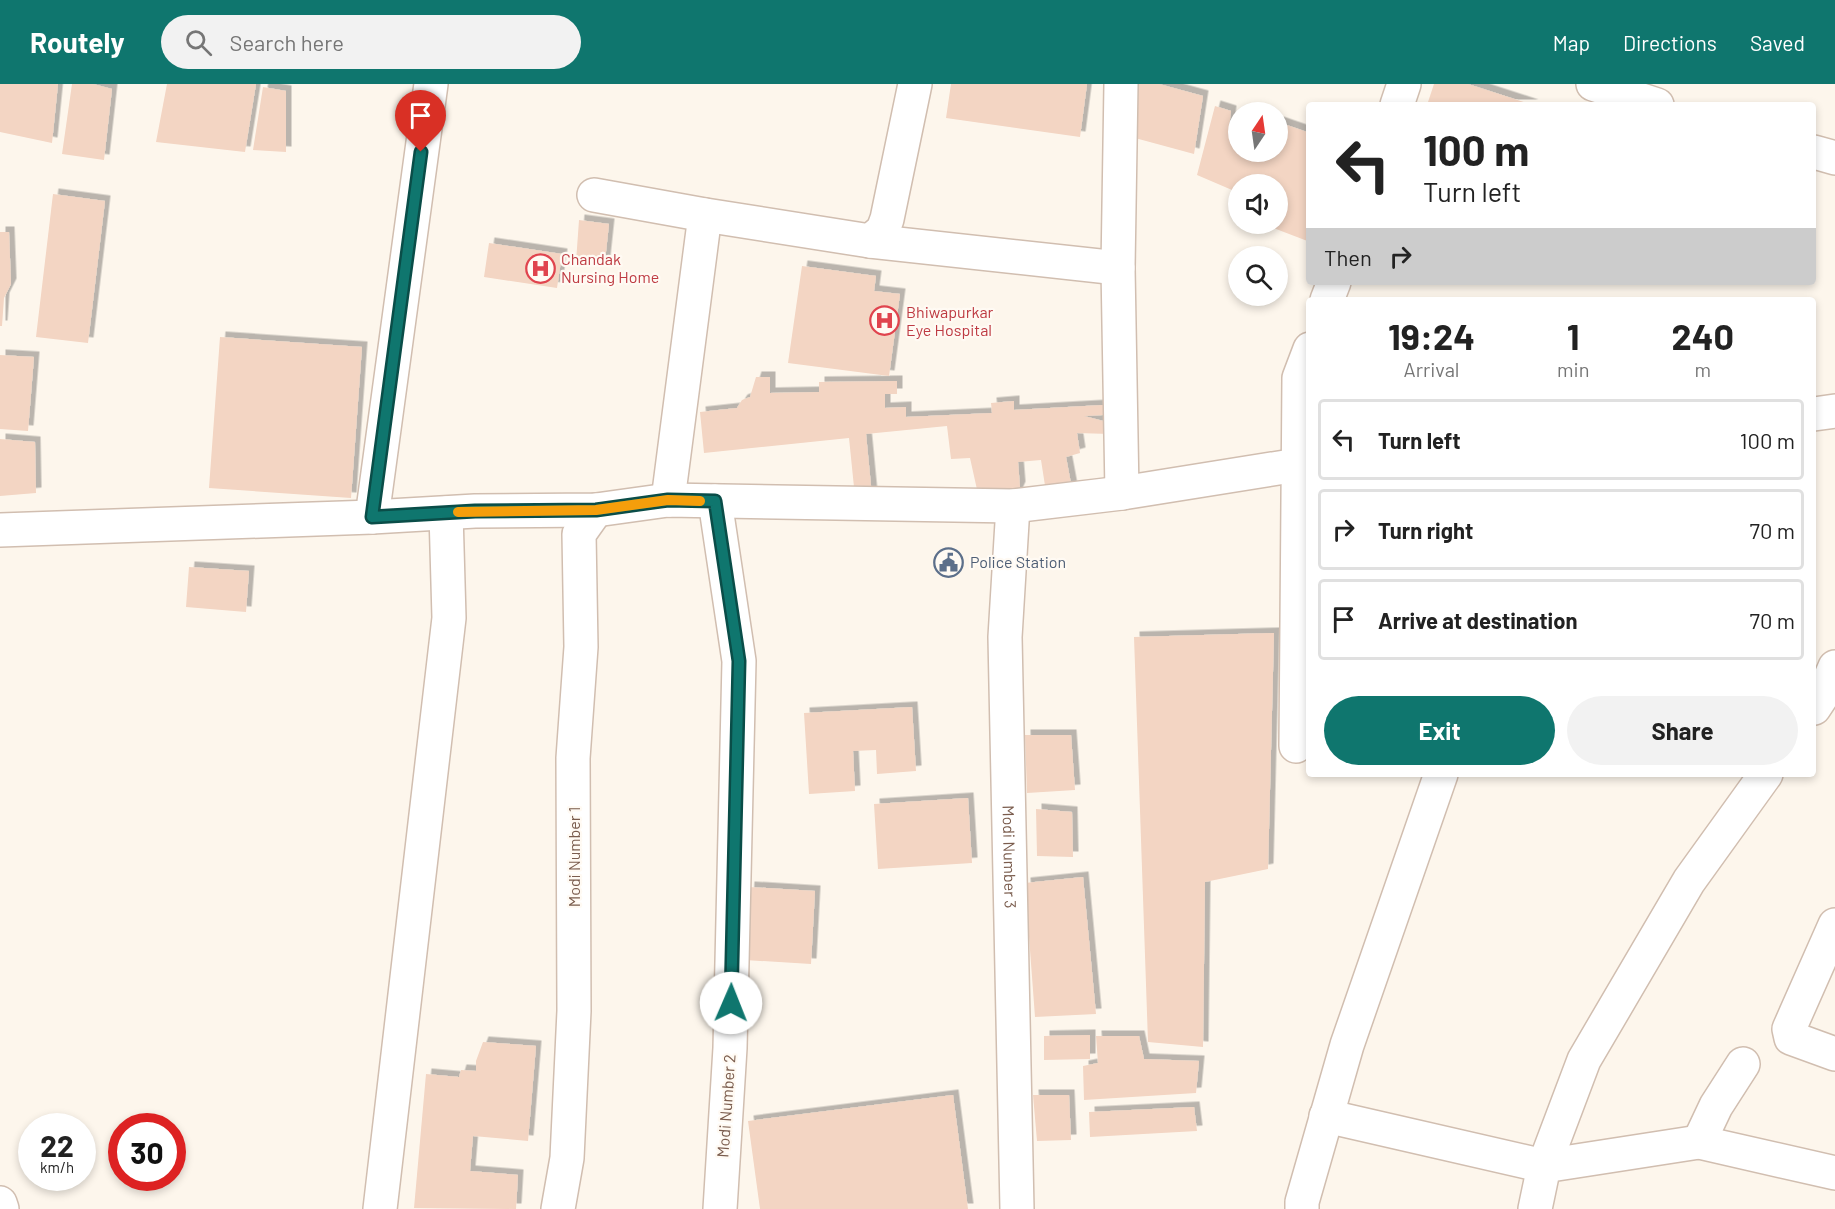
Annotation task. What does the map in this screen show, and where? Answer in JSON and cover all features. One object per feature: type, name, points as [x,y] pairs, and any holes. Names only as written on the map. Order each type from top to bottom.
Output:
[{"type":"street","points":[[372,517],[431,84]]},
{"type":"street","points":[[870,241],[883,230],[887,219],[915,84]]},
{"type":"street","points":[[1121,84],[1118,268],[1122,493]]},
{"type":"street","points":[[1398,102],[1404,84]]},
{"type":"street","points":[[1593,84],[1648,102]]},
{"type":"street","points":[[1816,153],[1835,158]]},
{"type":"street","points":[[594,195],[870,241],[1118,268]]},
{"type":"street","points":[[668,500],[705,215]]},
{"type":"street","points":[[1296,746],[1304,463],[1299,378],[1306,360]]},
{"type":"street","points":[[1816,414],[1835,411]]},
{"type":"street","points":[[0,530],[446,513],[596,510],[668,500],[1013,506],[1122,493],[1304,463]]},
{"type":"street","name":"Modi Number 2","points":[[715,501],[739,661],[730,1048],[720,1209]]},
{"type":"street","name":"Modi Number 3","points":[[1013,506],[1005,637],[1017,1209]]},
{"type":"street","name":"Modi Number 1","points":[[558,1209],[567,1158],[574,1011],[573,758],[581,647],[579,534],[596,510]]},
{"type":"street","points":[[380,1209],[449,618],[446,513]]},
{"type":"street","points":[[1302,1209],[1302,1202],[1347,1045],[1440,777]]},
{"type":"street","points":[[1535,1209],[1544,1166],[1584,1060],[1689,881],[1764,777]]},
{"type":"street","points":[[1835,925],[1789,1029],[1791,1038],[1835,1054]]},
{"type":"street","points":[[1699,1142],[1716,1106],[1743,1065]]},
{"type":"street","points":[[1326,1116],[1544,1166],[1699,1142],[1835,1173]]},
{"type":"street","points":[[0,1203],[2,1209]]},
{"type":"building","points":[[0,84],[58,84],[52,143],[0,132]]},
{"type":"building","points":[[72,84],[93,84],[112,89],[104,160],[62,154]]},
{"type":"building","points":[[167,84],[256,84],[245,152],[156,142]]},
{"type":"building","points":[[951,84],[1087,84],[1080,137],[946,118]]},
{"type":"building","points":[[1138,84],[1159,84],[1203,96],[1194,154],[1135,138]]},
{"type":"building","points":[[1434,84],[1468,84],[1524,102],[1428,102]]},
{"type":"building","points":[[263,87],[286,91],[286,152],[253,150]]},
{"type":"building","points":[[1215,106],[1228,110],[1228,162],[1288,162],[1288,125],[1306,132],[1306,240],[1288,234],[1288,174],[1228,174],[1228,188],[1197,175]]},
{"type":"building","points":[[53,194],[105,201],[88,343],[36,337]]},
{"type":"building","points":[[579,220],[609,224],[605,261],[576,262]]},
{"type":"building","points":[[0,232],[9,232],[11,284],[4,298],[2,326],[0,326]]},
{"type":"building","points":[[489,243],[562,254],[557,288],[484,277]]},
{"type":"building","points":[[802,266],[876,276],[874,291],[900,294],[889,376],[788,363]]},
{"type":"building","points":[[220,337],[362,347],[351,498],[209,488]]},
{"type":"building","points":[[0,355],[34,357],[28,431],[0,429]]},
{"type":"building","points":[[756,377],[770,377],[770,393],[819,392],[819,382],[897,381],[897,394],[885,394],[885,408],[906,407],[906,417],[992,413],[991,403],[1014,401],[1014,410],[1103,405],[1103,415],[1084,416],[1107,422],[1110,434],[1077,433],[1080,453],[1066,457],[1072,489],[1046,492],[1041,460],[1018,462],[1020,487],[1016,496],[978,494],[970,458],[951,459],[947,426],[866,434],[872,496],[855,497],[849,438],[704,453],[700,412],[737,408],[742,400],[750,397]]},
{"type":"building","points":[[0,439],[35,442],[36,493],[0,496]]},
{"type":"building","points":[[189,567],[249,571],[246,612],[186,607]]},
{"type":"building","points":[[1274,633],[1268,869],[1205,882],[1203,1047],[1148,1042],[1134,637]]},
{"type":"building","points":[[912,707],[916,771],[877,774],[876,750],[853,751],[855,791],[809,794],[804,713]]},
{"type":"building","points":[[1025,735],[1071,735],[1075,790],[1027,793]]},
{"type":"building","points":[[968,798],[972,863],[878,869],[874,804]]},
{"type":"building","points":[[1036,809],[1072,812],[1073,857],[1037,856]]},
{"type":"building","points":[[1083,877],[1096,1014],[1035,1017],[1025,883]]},
{"type":"building","points":[[749,887],[815,891],[811,964],[745,960]]},
{"type":"building","points":[[1090,1035],[1090,1059],[1044,1060],[1044,1036]]},
{"type":"building","points":[[1096,1036],[1139,1036],[1144,1059],[1199,1061],[1196,1093],[1084,1100],[1083,1066],[1098,1063]]},
{"type":"building","points":[[483,1042],[536,1046],[528,1141],[473,1136],[470,1171],[518,1175],[516,1209],[414,1208],[426,1074],[459,1077],[461,1070],[476,1071],[476,1061]]},
{"type":"building","points":[[953,1095],[968,1209],[760,1209],[748,1121]]},
{"type":"building","points":[[1033,1095],[1069,1095],[1071,1140],[1037,1141]]},
{"type":"building","points":[[1194,1107],[1197,1131],[1090,1137],[1089,1112]]},
{"type":"slow traffic","points":[[458,512],[596,510],[668,500],[700,501]]},
{"type":"place","name":"Chandak Nursing Home","points":[[540,268]]},
{"type":"place","name":"Bhiwapurkar Eye Hospital","points":[[885,321]]},
{"type":"place","name":"Police Station","points":[[949,562]]},
{"type":"route","points":[[421,152],[372,517],[475,511],[596,510],[668,500],[715,501],[739,661],[731,1003]]}]
